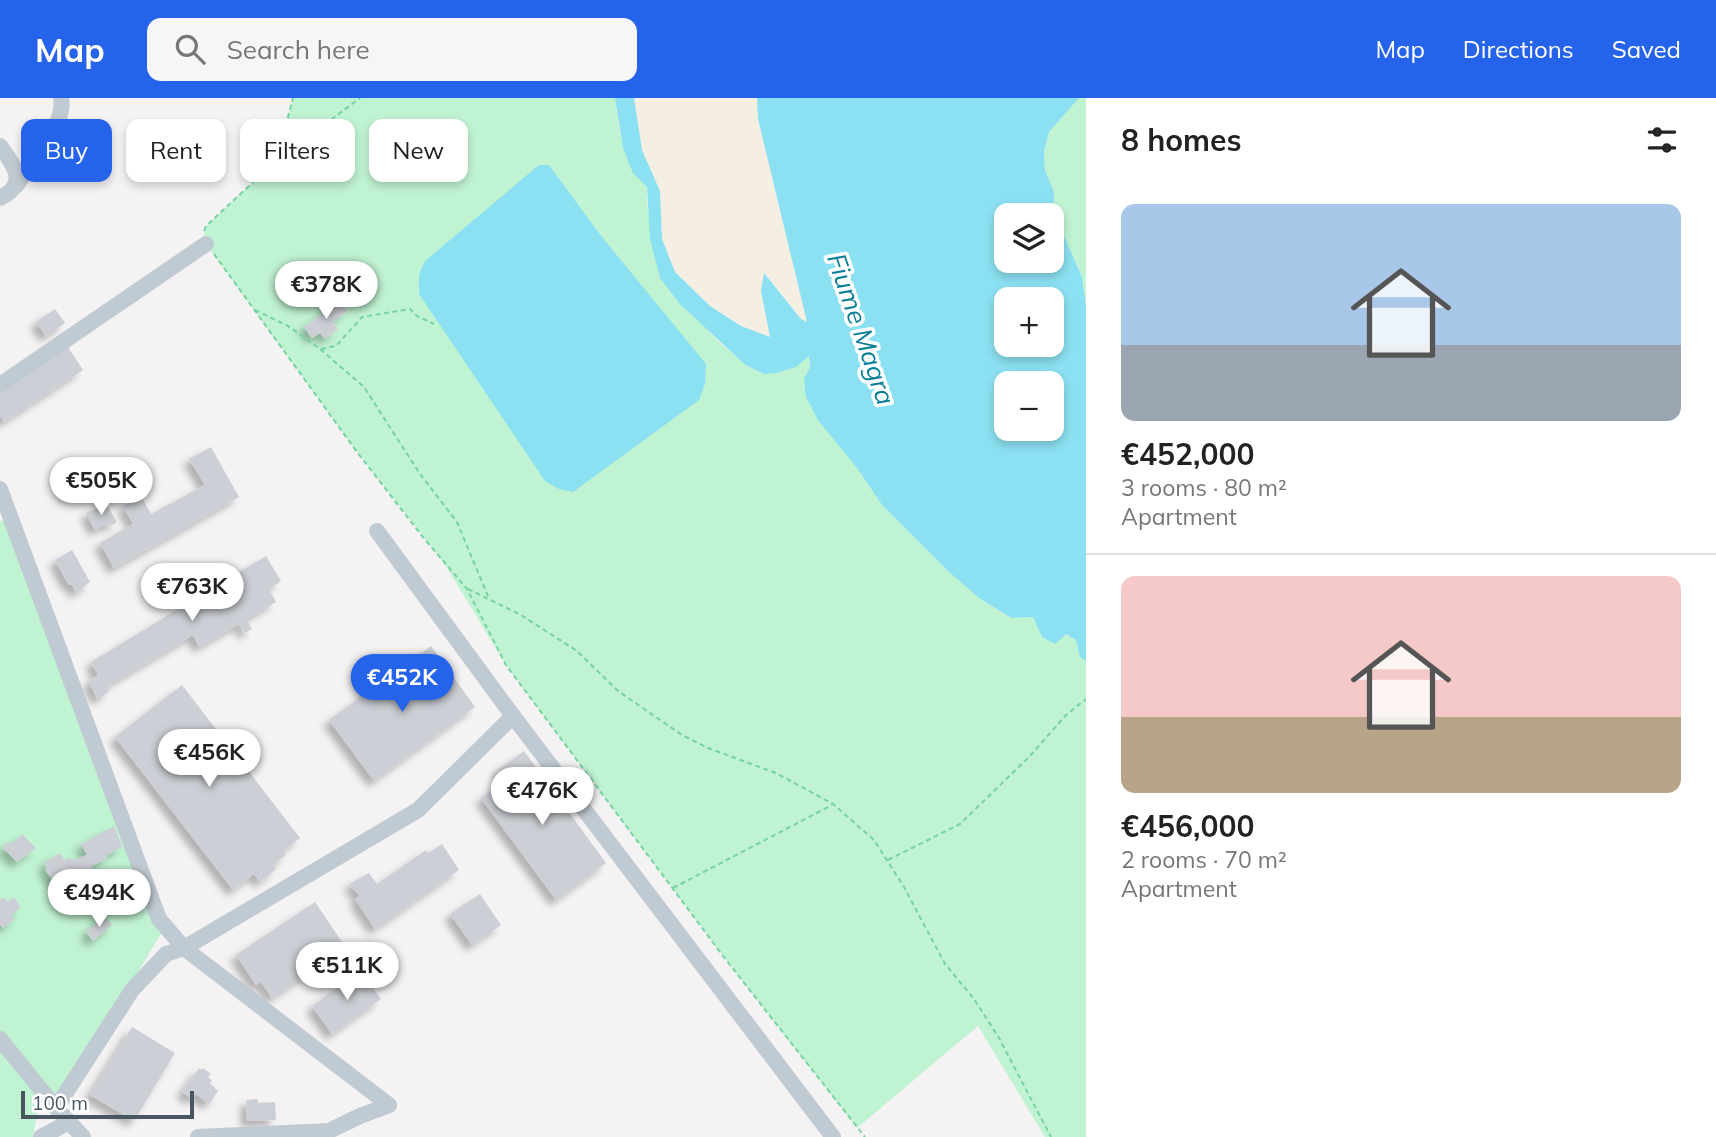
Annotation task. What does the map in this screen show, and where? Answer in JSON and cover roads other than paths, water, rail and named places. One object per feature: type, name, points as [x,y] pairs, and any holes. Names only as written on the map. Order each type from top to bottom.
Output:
[{"type":"street","points":[[0,198],[9,194],[16,186],[57,127],[61,98]]},
{"type":"street","points":[[0,146],[17,172],[16,186]]},
{"type":"street","points":[[0,385],[206,244]]},
{"type":"street","points":[[0,489],[159,919],[184,948],[389,1105],[329,1131],[198,1137]]},
{"type":"street","points":[[377,531],[513,716],[833,1137]]},
{"type":"street","points":[[56,1108],[132,990],[166,954],[184,948],[418,810],[513,716]]},
{"type":"street","points":[[0,1038],[83,1137]]},
{"type":"street","points":[[41,1137],[69,1122]]},
{"type":"water","name":"Fiume Magra","points":[[615,98],[634,98],[642,150],[660,191],[662,239],[675,272],[710,306],[741,326],[770,337],[761,291],[764,273],[801,319],[807,322],[758,119],[757,98],[1079,98],[1049,132],[1044,152],[1045,170],[1054,192],[1054,203],[994,203],[994,273],[1064,273],[1064,236],[1082,277],[1086,307],[1086,661],[1080,657],[1076,640],[1066,634],[1055,644],[1042,637],[1033,617],[1011,618],[979,598],[882,505],[857,468],[818,420],[806,397],[804,379],[810,367],[809,356],[796,367],[764,374],[744,364],[679,303],[660,278],[650,239],[647,187],[633,173],[623,148]]},
{"type":"water","points":[[539,165],[549,165],[602,237],[706,364],[705,384],[699,400],[573,492],[559,489],[545,481],[419,294],[419,275],[425,261]]}]
